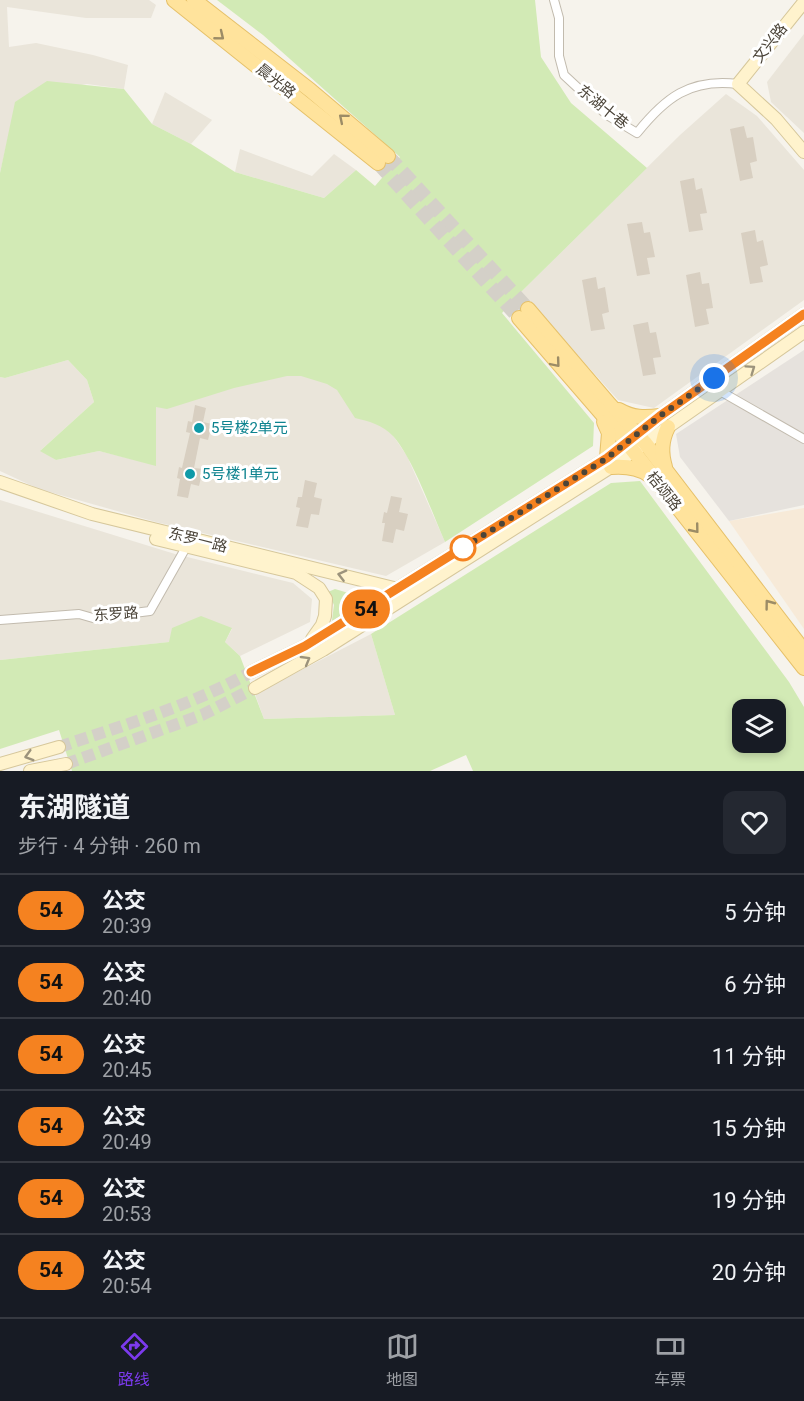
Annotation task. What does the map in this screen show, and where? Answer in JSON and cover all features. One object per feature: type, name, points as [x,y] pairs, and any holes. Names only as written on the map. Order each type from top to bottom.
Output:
[{"type":"main road","name":"晨光路","points":[[174,0],[383,159],[310,90],[194,0]]},
{"type":"main road","name":"文兴路","points":[[738,84],[804,2]]},
{"type":"main road","points":[[738,84],[776,119],[804,152]]},
{"type":"main road","name":"桔颂路","points":[[523,314],[606,411],[636,443],[666,469],[804,651]]},
{"type":"main road","points":[[255,688],[332,644],[609,463],[804,314]]},
{"type":"main road","points":[[609,463],[606,411],[664,422],[720,391],[804,332]]},
{"type":"main road","points":[[664,422],[661,455],[666,469]]},
{"type":"main road","name":"桔颂路","points":[[636,443],[654,478],[804,668]]},
{"type":"main road","points":[[251,672],[305,646],[609,463],[644,471],[654,478]]},
{"type":"main road","name":"东罗一路","points":[[0,482],[92,514],[296,573],[319,588],[326,599],[322,625],[305,646]]},
{"type":"main road","name":"东罗一路","points":[[0,490],[90,521],[399,589]]},
{"type":"main road","points":[[0,764],[59,747]]},
{"type":"main road","points":[[30,771],[66,764]]},
{"type":"street","name":"东湖十巷","points":[[554,0],[559,18],[559,56],[564,75],[607,115],[636,133],[666,101],[690,89],[716,81],[738,84]]},
{"type":"street","points":[[720,391],[804,439]]},
{"type":"street","name":"东罗路","points":[[0,620],[79,614],[93,618],[150,611],[189,543]]},
{"type":"shaded area","points":[[0,0],[149,0],[156,5],[151,18],[86,18],[7,7],[9,47],[36,43],[128,65],[124,89],[87,84],[30,94],[16,102],[0,173]]},
{"type":"shaded area","points":[[804,34],[804,133],[771,102],[767,82]]},
{"type":"shaded area","points":[[165,92],[212,120],[191,144],[152,124]]},
{"type":"shaded area","points":[[726,94],[757,116],[804,170],[804,300],[654,408],[618,400],[521,292],[680,135]]},
{"type":"shaded area","points":[[240,149],[312,176],[334,154],[356,170],[324,198],[235,172]]},
{"type":"shaded area","points":[[221,296],[392,434],[407,456],[445,542],[386,576],[156,522],[39,489],[0,471],[0,377],[5,378],[68,360],[87,380],[94,402],[41,450],[56,460],[99,451],[156,465],[156,406]]},
{"type":"shaded area","points":[[804,350],[804,505],[729,521],[680,457],[676,434]]},
{"type":"shaded area","points":[[0,500],[175,554],[293,583],[312,599],[310,622],[240,656],[225,642],[232,629],[169,642],[0,660]]},
{"type":"shaded area","points":[[804,508],[804,629],[729,521]]},
{"type":"shaded area","points":[[371,634],[395,715],[264,719],[255,694]]},
{"type":"green space","points":[[217,0],[535,0],[541,57],[571,103],[647,168],[502,313],[594,423],[593,446],[445,542],[415,472],[393,436],[380,426],[355,418],[337,390],[327,384],[301,376],[287,376],[234,388],[167,409],[156,407],[156,466],[99,451],[56,460],[40,451],[94,402],[87,380],[68,360],[5,378],[0,377],[0,173],[15,102],[47,81],[124,89],[152,124],[191,144],[235,172],[324,198],[356,170],[375,186],[400,157],[263,35]]},
{"type":"green space","points":[[640,481],[789,682],[804,707],[804,771],[473,771],[466,755],[430,771],[72,771],[59,730],[0,749],[0,660],[169,642],[172,628],[201,616],[232,628],[225,642],[240,656],[264,719],[395,715],[371,634],[611,483]]},
{"type":"green space","points":[[335,589],[355,595],[360,606],[334,624],[332,620],[334,605],[328,592]]},
{"type":"building","points":[[744,126],[747,138],[753,137],[757,161],[750,163],[753,178],[740,181],[730,129]]},
{"type":"building","points":[[694,178],[696,190],[702,188],[707,213],[700,214],[703,230],[689,232],[680,181]]},
{"type":"building","points":[[642,222],[644,233],[650,232],[655,257],[647,258],[650,274],[637,276],[627,224]]},
{"type":"building","points":[[755,230],[757,242],[763,240],[768,265],[760,267],[763,282],[750,284],[741,233]]},
{"type":"building","points":[[700,272],[702,284],[709,283],[713,308],[706,309],[709,324],[695,327],[686,275]]},
{"type":"building","points":[[596,277],[598,289],[605,287],[609,312],[602,314],[605,329],[591,331],[582,280]]},
{"type":"building","points":[[648,322],[650,333],[656,332],[661,357],[653,358],[656,374],[643,376],[633,325]]},
{"type":"building","points":[[195,405],[206,408],[203,422],[212,424],[208,440],[200,438],[194,468],[203,469],[199,486],[191,484],[188,498],[177,496],[180,479],[177,478],[179,467],[182,468],[190,433],[186,432],[188,421],[192,422]]},
{"type":"building","points":[[305,480],[317,483],[314,497],[322,499],[319,515],[311,514],[308,528],[296,526],[300,508],[296,507],[298,497],[302,497]]},
{"type":"building","points":[[391,496],[402,498],[399,512],[408,514],[404,531],[396,529],[393,543],[382,541],[384,512],[387,513]]},
{"type":"tunnel","points":[[388,156],[528,309]]},
{"type":"tunnel","points":[[378,163],[519,318]]},
{"type":"tunnel","points":[[59,747],[181,705],[251,672]]},
{"type":"tunnel","points":[[66,764],[202,715],[255,688]]},
{"type":"bus line","name":"54","points":[[251,672],[305,646],[607,458],[660,416],[804,314]]},
{"type":"place","name":"5号楼2单元","points":[[199,428]]},
{"type":"place","name":"5号楼1单元","points":[[190,474]]},
{"type":"route","points":[[463,548],[455,553],[607,458],[660,416],[714,378]]}]
